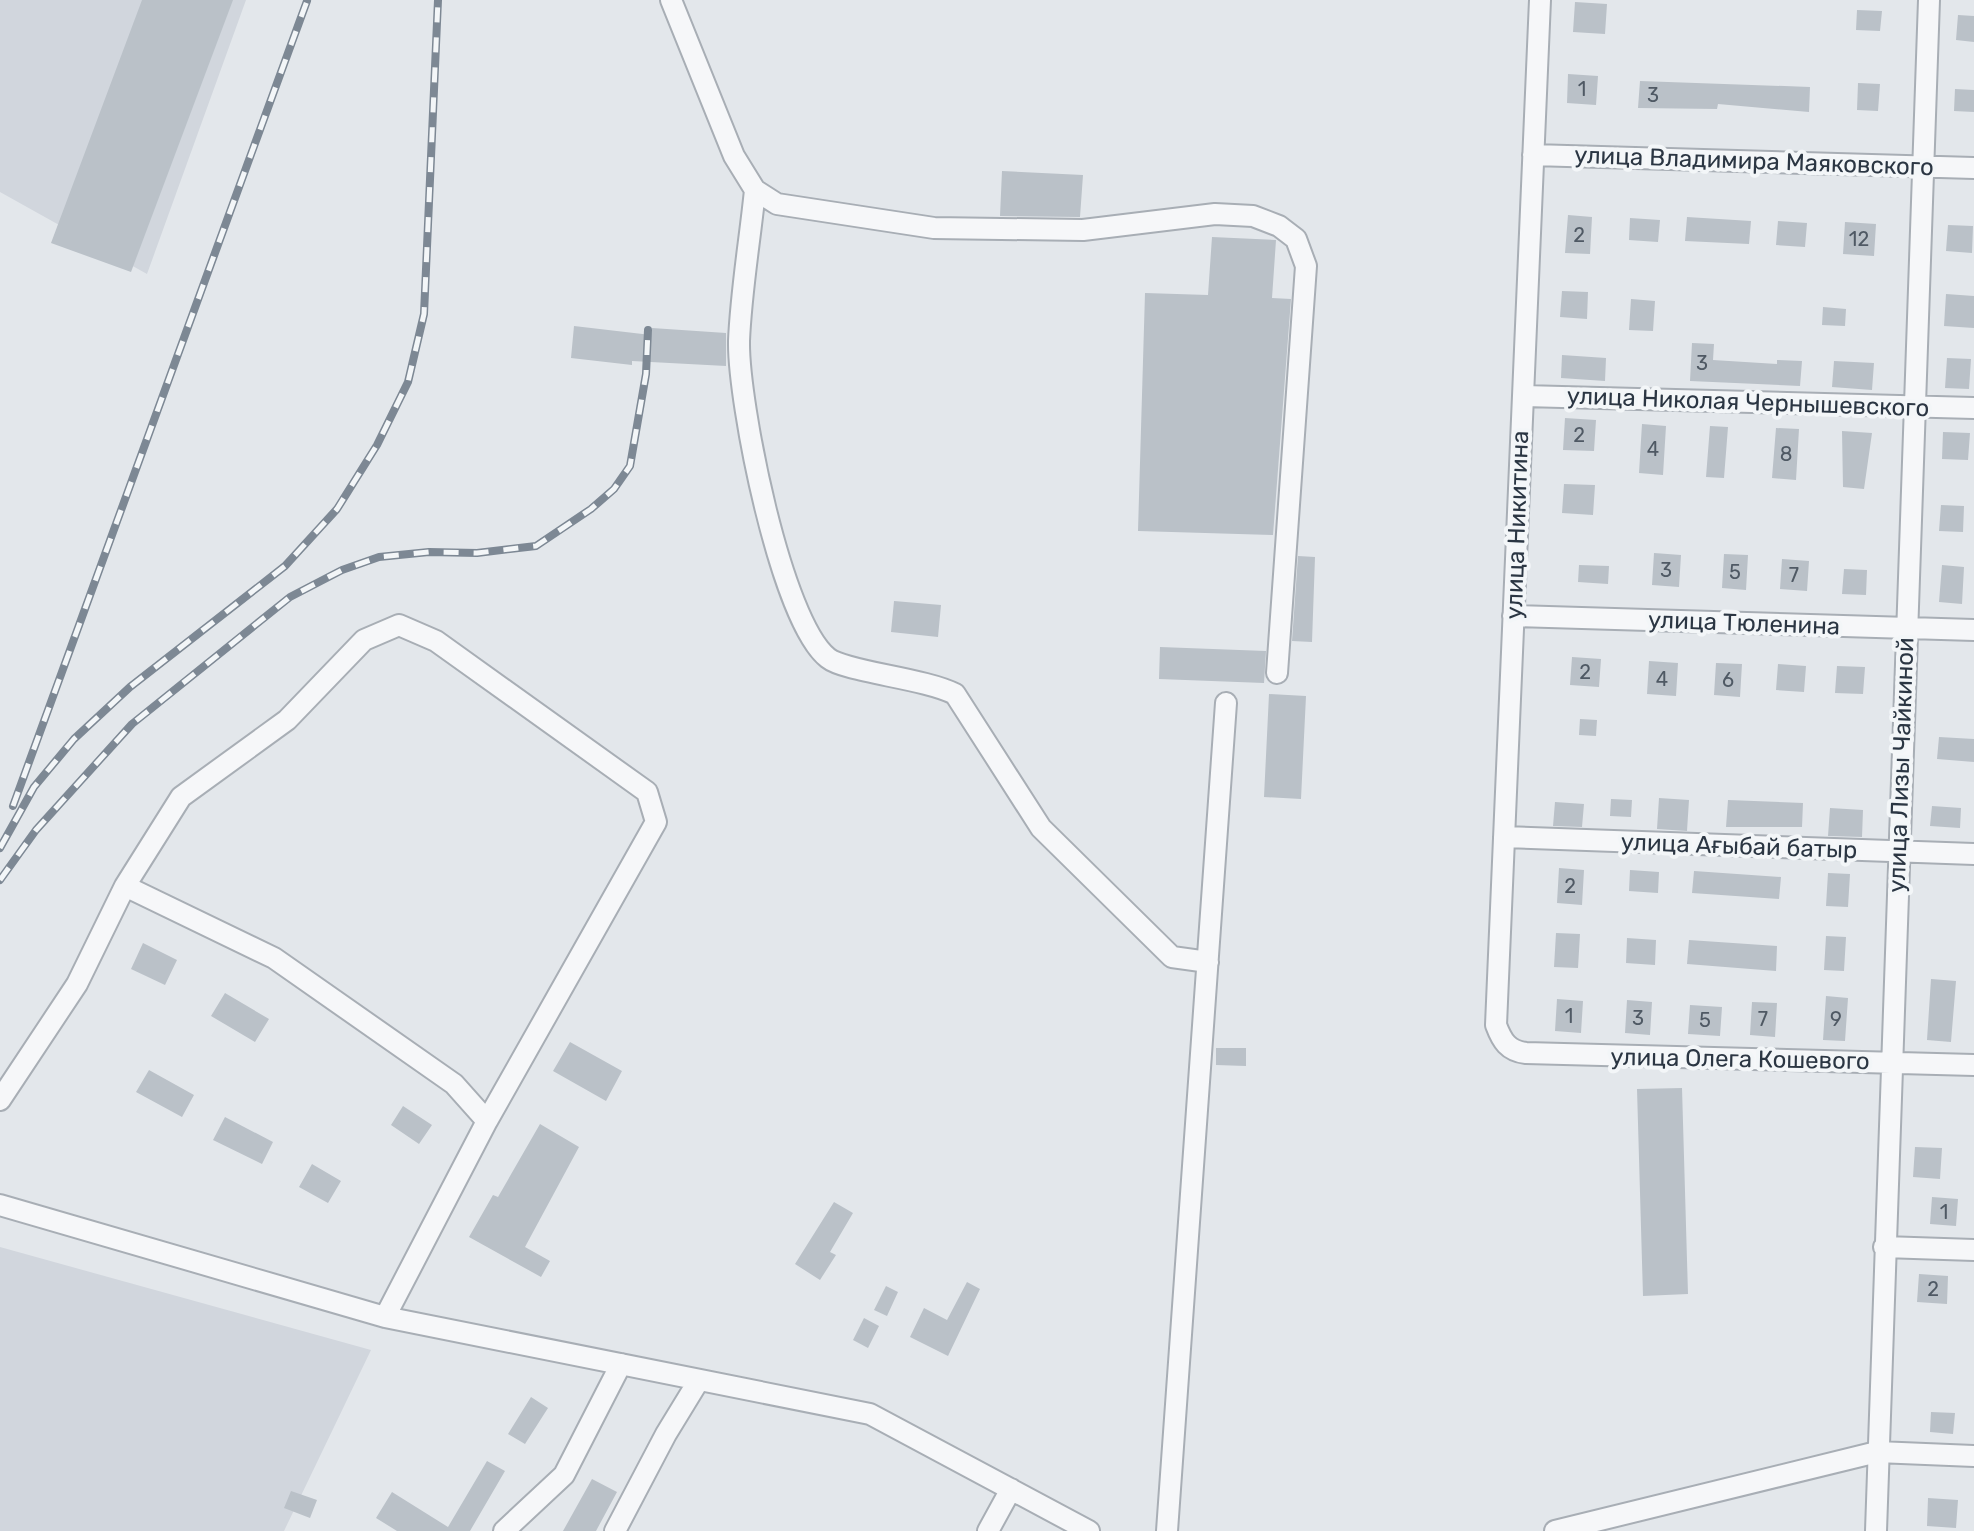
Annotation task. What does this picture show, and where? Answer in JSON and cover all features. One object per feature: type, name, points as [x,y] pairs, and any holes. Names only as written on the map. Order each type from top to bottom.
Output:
[{"type":"street","points":[[671,0],[734,156],[755,190],[777,204],[934,228],[1083,230],[1215,214],[1253,216],[1279,226],[1296,239],[1306,266],[1277,673]]},
{"type":"street","name":"улица Никитина","points":[[1508,1046],[1496,1025],[1540,0]]},
{"type":"street","name":"улица Лизы Чайкиной","points":[[1876,1531],[1929,0]]},
{"type":"street","name":"улица Владимира Маяковского","points":[[1533,155],[1974,168]]},
{"type":"street","points":[[755,190],[739,344],[758,479],[790,598],[816,648],[831,661],[934,683],[955,694],[1041,828],[1172,957],[1208,962]]},
{"type":"street","name":"улица Николая Чернышевского","points":[[1523,396],[1974,408]]},
{"type":"street","name":"улица Тюленина","points":[[1513,616],[1974,630]]},
{"type":"street","points":[[0,1100],[77,984],[125,886],[181,797],[287,720],[364,640],[399,625],[436,641],[647,792],[656,822],[487,1121],[385,1317]]},
{"type":"street","points":[[1167,1531],[1226,703]]},
{"type":"street","name":"улица Ағыбай батыр","points":[[1504,837],[1974,854]]},
{"type":"street","points":[[125,886],[274,958],[454,1084],[487,1121]]},
{"type":"street","name":"улица Олега Кошевого","points":[[1508,1046],[1526,1053],[1974,1065]]},
{"type":"street","points":[[0,1205],[385,1317],[870,1414],[1089,1531]]},
{"type":"street","points":[[1884,1247],[1974,1250]]},
{"type":"street","points":[[504,1531],[564,1475],[621,1364]]},
{"type":"street","points":[[615,1531],[666,1434],[699,1380]]},
{"type":"street","points":[[1555,1531],[1877,1452],[1974,1456]]},
{"type":"street","points":[[988,1531],[1011,1489]]},
{"type":"shaded area","points":[[0,0],[246,0],[147,274],[0,192]]},
{"type":"shaded area","points":[[0,1247],[371,1350],[284,1531],[0,1531]]},
{"type":"building","points":[[142,0],[233,0],[131,272],[51,243]]},
{"type":"building","points":[[1575,2],[1607,4],[1605,34],[1573,32]]},
{"type":"building","points":[[1857,10],[1882,11],[1880,31],[1856,30]]},
{"type":"building","points":[[1958,15],[1974,16],[1974,42],[1956,40]]},
{"type":"building","points":[[1568,74],[1598,76],[1596,105],[1567,103]]},
{"type":"building","points":[[1640,81],[1810,87],[1809,112],[1718,104],[1717,109],[1638,108]]},
{"type":"building","points":[[1858,83],[1880,84],[1878,111],[1857,110]]},
{"type":"building","points":[[1955,89],[1974,90],[1974,112],[1954,111]]},
{"type":"building","points":[[1002,171],[1083,175],[1080,217],[1000,216]]},
{"type":"building","points":[[1568,215],[1592,217],[1590,254],[1565,253]]},
{"type":"building","points":[[1687,217],[1751,221],[1749,244],[1685,241]]},
{"type":"building","points":[[1630,218],[1660,220],[1658,242],[1629,240]]},
{"type":"building","points":[[1778,221],[1807,223],[1805,247],[1776,245]]},
{"type":"building","points":[[1845,222],[1876,224],[1874,256],[1843,254]]},
{"type":"building","points":[[1948,225],[1973,226],[1972,253],[1946,251]]},
{"type":"building","points":[[1212,237],[1276,240],[1272,298],[1291,299],[1273,535],[1138,531],[1145,293],[1208,295]]},
{"type":"building","points":[[1562,291],[1588,292],[1587,319],[1560,317]]},
{"type":"building","points":[[1946,294],[1974,296],[1974,328],[1944,326]]},
{"type":"building","points":[[1631,299],[1655,301],[1653,331],[1629,330]]},
{"type":"building","points":[[1823,307],[1846,309],[1845,326],[1822,325]]},
{"type":"building","points":[[574,326],[651,335],[652,328],[726,333],[726,366],[632,361],[632,365],[571,358]]},
{"type":"building","points":[[1692,343],[1714,344],[1713,360],[1777,364],[1777,360],[1802,361],[1800,386],[1690,381]]},
{"type":"building","points":[[1562,355],[1606,358],[1605,381],[1561,378]]},
{"type":"building","points":[[1947,358],[1971,359],[1969,389],[1945,388]]},
{"type":"building","points":[[1834,361],[1874,363],[1872,390],[1832,387]]},
{"type":"building","points":[[1565,418],[1596,420],[1594,451],[1563,450]]},
{"type":"building","points":[[1642,424],[1666,426],[1663,475],[1639,473]]},
{"type":"building","points":[[1710,426],[1728,427],[1724,478],[1706,477]]},
{"type":"building","points":[[1776,428],[1799,429],[1796,480],[1772,478]]},
{"type":"building","points":[[1842,431],[1872,433],[1864,489],[1843,487]]},
{"type":"building","points":[[1943,432],[1970,433],[1968,460],[1942,459]]},
{"type":"building","points":[[1564,484],[1595,485],[1593,515],[1562,513]]},
{"type":"building","points":[[1941,505],[1964,506],[1963,532],[1939,531]]},
{"type":"building","points":[[1654,553],[1681,555],[1679,587],[1652,585]]},
{"type":"building","points":[[1724,554],[1748,555],[1746,590],[1722,588]]},
{"type":"building","points":[[1298,556],[1315,557],[1312,642],[1292,641]]},
{"type":"building","points":[[1782,559],[1809,561],[1807,591],[1780,589]]},
{"type":"building","points":[[1579,565],[1609,566],[1608,584],[1578,582]]},
{"type":"building","points":[[1942,565],[1964,567],[1962,604],[1939,602]]},
{"type":"building","points":[[1844,569],[1867,570],[1866,595],[1842,594]]},
{"type":"building","points":[[894,601],[941,605],[938,637],[891,632]]},
{"type":"building","points":[[1160,647],[1266,651],[1264,683],[1159,679]]},
{"type":"building","points":[[1572,657],[1601,659],[1599,687],[1570,685]]},
{"type":"building","points":[[1649,661],[1678,663],[1676,696],[1647,694]]},
{"type":"building","points":[[1716,663],[1742,664],[1740,697],[1714,695]]},
{"type":"building","points":[[1778,664],[1806,666],[1804,692],[1776,690]]},
{"type":"building","points":[[1837,666],[1865,667],[1863,694],[1835,693]]},
{"type":"building","points":[[1269,694],[1306,696],[1301,799],[1264,797]]},
{"type":"building","points":[[1580,719],[1597,720],[1596,736],[1579,735]]},
{"type":"building","points":[[1939,737],[1974,739],[1974,762],[1937,759]]},
{"type":"building","points":[[1659,798],[1689,800],[1687,831],[1657,829]]},
{"type":"building","points":[[1611,799],[1632,800],[1631,817],[1610,816]]},
{"type":"building","points":[[1728,800],[1803,803],[1802,827],[1726,827]]},
{"type":"building","points":[[1555,802],[1584,804],[1582,827],[1553,826]]},
{"type":"building","points":[[1932,806],[1961,808],[1960,828],[1930,826]]},
{"type":"building","points":[[1830,808],[1863,810],[1862,837],[1828,836]]},
{"type":"building","points":[[1559,868],[1584,870],[1582,905],[1557,903]]},
{"type":"building","points":[[1630,870],[1659,872],[1658,893],[1629,891]]},
{"type":"building","points":[[1694,871],[1781,877],[1779,899],[1692,893]]},
{"type":"building","points":[[1828,873],[1850,874],[1848,907],[1826,906]]},
{"type":"building","points":[[1556,933],[1580,934],[1578,968],[1554,967]]},
{"type":"building","points":[[1826,936],[1846,937],[1844,971],[1824,970]]},
{"type":"building","points":[[1627,938],[1656,940],[1655,965],[1626,963]]},
{"type":"building","points":[[1689,940],[1777,946],[1776,971],[1687,964]]},
{"type":"building","points":[[143,943],[177,960],[165,985],[131,969]]},
{"type":"building","points":[[1931,979],[1956,981],[1951,1042],[1927,1040]]},
{"type":"building","points":[[225,993],[269,1019],[255,1042],[211,1016]]},
{"type":"building","points":[[1826,996],[1848,998],[1845,1041],[1823,1040]]},
{"type":"building","points":[[1557,999],[1583,1001],[1581,1033],[1555,1031]]},
{"type":"building","points":[[1627,1000],[1652,1002],[1650,1035],[1625,1033]]},
{"type":"building","points":[[1752,1002],[1777,1003],[1775,1037],[1750,1035]]},
{"type":"building","points":[[1690,1005],[1722,1007],[1720,1036],[1688,1034]]},
{"type":"building","points":[[570,1042],[622,1071],[606,1101],[553,1071]]},
{"type":"building","points":[[1216,1048],[1246,1048],[1246,1066],[1216,1065]]},
{"type":"building","points":[[149,1070],[194,1095],[182,1117],[136,1092]]},
{"type":"building","points":[[1682,1088],[1688,1294],[1643,1296],[1637,1089]]},
{"type":"building","points":[[403,1106],[432,1125],[419,1144],[391,1125]]},
{"type":"building","points":[[225,1117],[273,1142],[262,1164],[213,1140]]},
{"type":"building","points":[[540,1124],[579,1147],[525,1247],[550,1261],[541,1277],[469,1237],[493,1195],[498,1197]]},
{"type":"building","points":[[1915,1147],[1942,1148],[1940,1179],[1913,1177]]},
{"type":"building","points":[[312,1164],[341,1181],[328,1203],[299,1187]]},
{"type":"building","points":[[1932,1197],[1958,1199],[1956,1226],[1930,1224]]},
{"type":"building","points":[[834,1202],[853,1213],[830,1252],[836,1255],[820,1280],[795,1264]]},
{"type":"building","points":[[1919,1274],[1948,1276],[1947,1304],[1917,1302]]},
{"type":"building","points":[[967,1282],[980,1289],[948,1356],[910,1337],[924,1308],[947,1320]]},
{"type":"building","points":[[886,1286],[898,1292],[887,1316],[874,1310]]},
{"type":"building","points":[[864,1318],[879,1326],[868,1348],[853,1340]]},
{"type":"building","points":[[531,1397],[548,1408],[525,1444],[508,1434]]},
{"type":"building","points":[[1931,1412],[1955,1413],[1953,1434],[1930,1432]]},
{"type":"building","points":[[487,1461],[505,1471],[470,1531],[397,1531],[376,1518],[392,1492],[448,1527]]},
{"type":"building","points":[[592,1479],[617,1492],[596,1531],[563,1531]]},
{"type":"building","points":[[291,1491],[317,1500],[310,1518],[284,1508]]},
{"type":"building","points":[[1928,1498],[1958,1500],[1956,1528],[1927,1526]]},
{"type":"railway","points":[[0,848],[34,787],[74,739],[130,687],[285,566],[337,509],[377,445],[408,382],[424,314],[438,0]]},
{"type":"railway","points":[[13,806],[307,1]]},
{"type":"railway","points":[[0,880],[36,830],[132,724],[290,597],[342,570],[379,557],[429,552],[477,553],[536,546],[591,509],[614,489],[630,466],[646,374],[648,330]]}]
